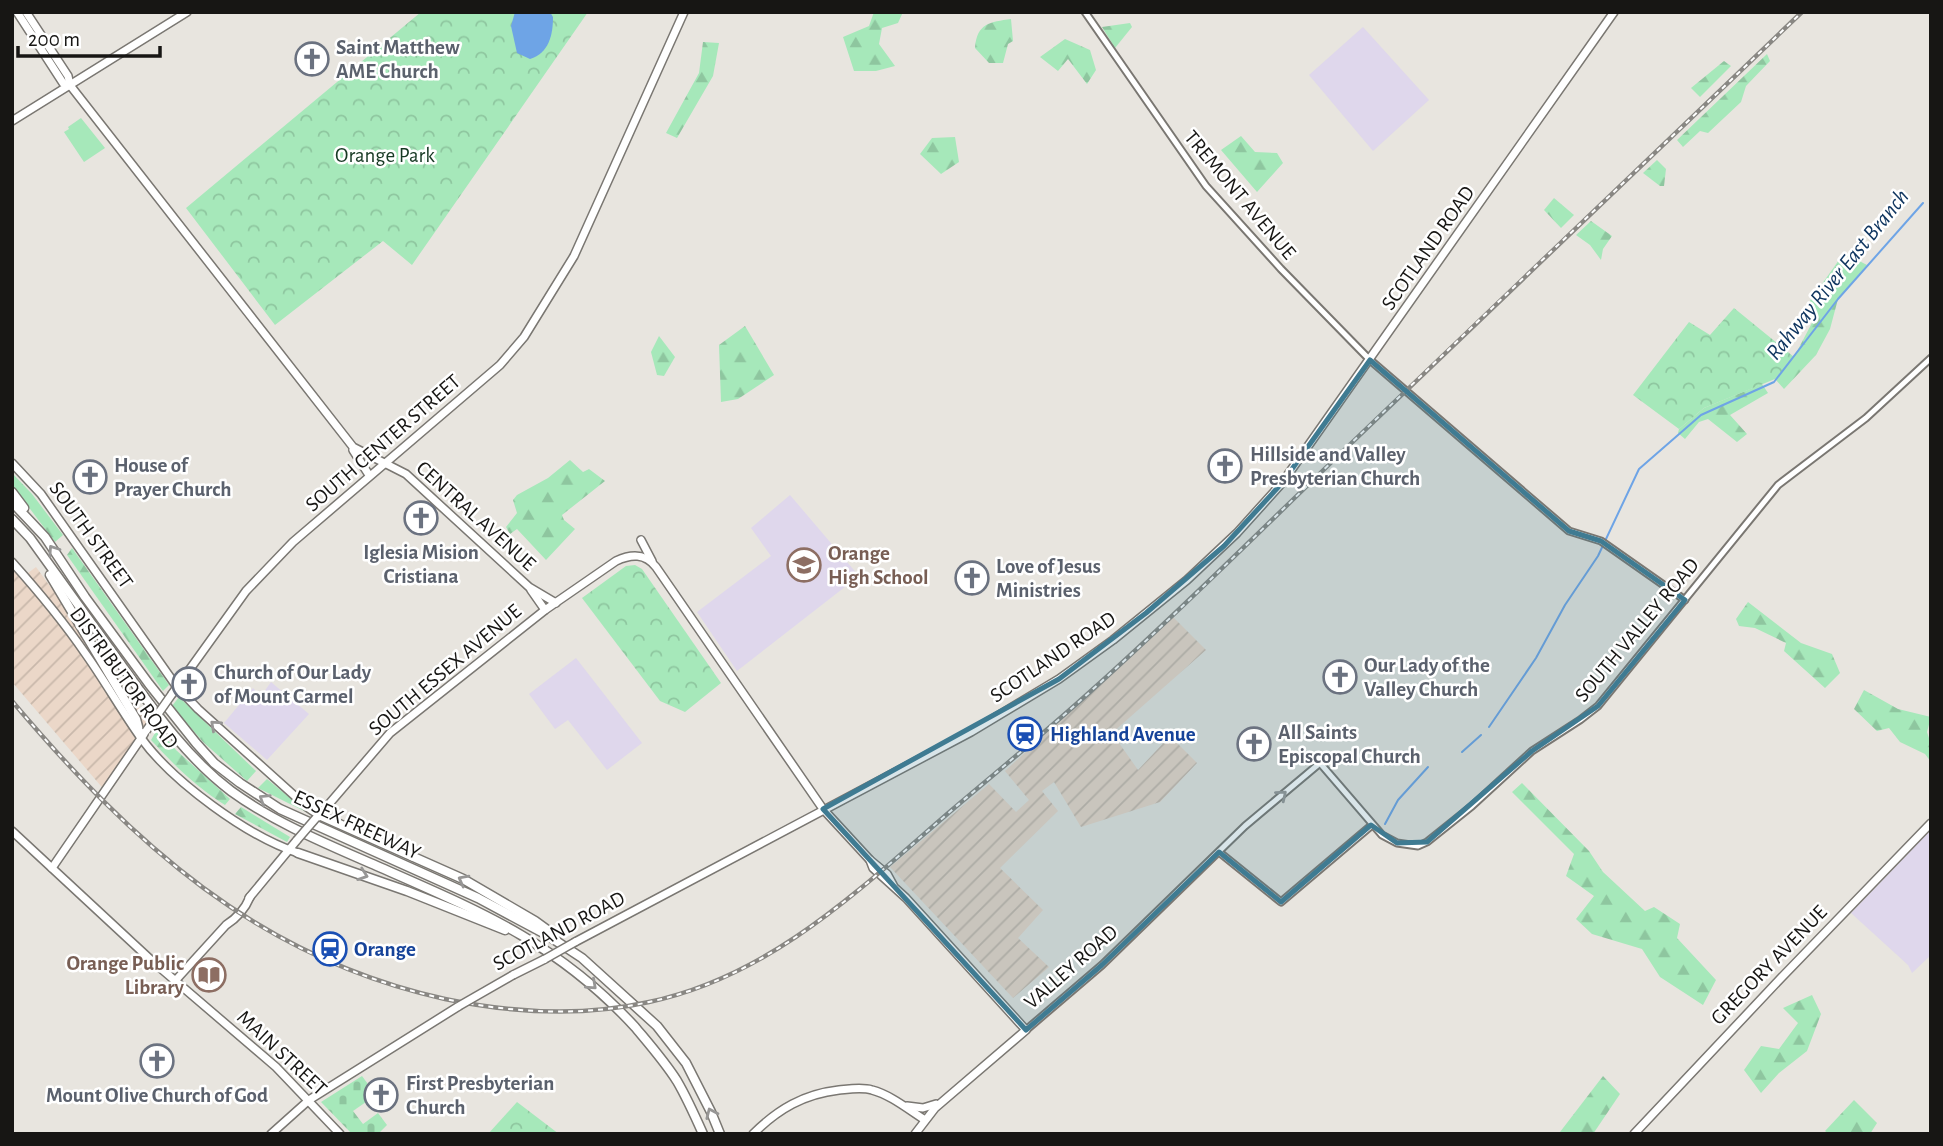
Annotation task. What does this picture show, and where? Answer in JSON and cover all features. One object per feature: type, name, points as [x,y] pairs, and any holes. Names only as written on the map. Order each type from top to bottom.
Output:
[{"type":"highway","points":[[12,492],[35,525]]},
{"type":"highway","name":"ESSEX FREEWAY","points":[[12,502],[35,525],[85,597],[214,763],[240,783],[303,822],[515,917],[582,958],[657,1026],[686,1063],[720,1134]]},
{"type":"highway","name":"ESSEX FREEWAY","points":[[12,519],[30,538],[165,725],[187,751],[229,789],[297,831],[487,915],[538,944],[579,973],[602,993],[657,1052],[678,1082],[703,1134]]},
{"type":"highway","points":[[30,538],[144,735]]},
{"type":"highway","points":[[318,817],[463,880],[536,921],[582,958]]},
{"type":"highway","points":[[298,853],[418,895],[538,944]]},
{"type":"main road","name":"CENTRAL AVENUE","points":[[17,12],[64,83],[70,85]]},
{"type":"main road","name":"CENTRAL AVENUE","points":[[26,12],[68,76],[70,85],[344,436],[359,452],[384,462],[416,482],[529,587],[556,603]]},
{"type":"main road","points":[[12,121],[187,12]]},
{"type":"main road","name":"SOUTH CENTER STREET","points":[[52,869],[174,690],[246,591],[293,542],[500,365],[532,326],[585,233],[684,12]]},
{"type":"main road","name":"SCOTLAND ROAD","points":[[271,1134],[309,1100],[458,1006],[971,732],[1059,679],[1162,600],[1237,534],[1282,483],[1614,12]]},
{"type":"main road","points":[[344,436],[369,475]]},
{"type":"main road","name":"SOUTH STREET","points":[[12,463],[41,494],[137,630],[174,690],[318,817]]},
{"type":"main road","points":[[641,540],[652,561],[823,809],[870,860],[873,868],[893,885],[1026,1030]]},
{"type":"main road","points":[[556,603],[626,556],[638,556],[652,561]]},
{"type":"main road","name":"DISTRIBUTOR ROAD","points":[[12,562],[56,614],[171,771],[197,794],[239,823],[298,853]]},
{"type":"main road","points":[[529,587],[545,610]]},
{"type":"main road","name":"SOUTH ESSEX AVENUE","points":[[175,981],[246,906],[250,897],[288,850],[390,733],[556,603]]},
{"type":"main road","name":"GREGORY AVENUE","points":[[1634,1134],[1931,823]]},
{"type":"main road","name":"MAIN STREET","points":[[12,831],[175,981],[276,1067],[340,1134]]},
{"type":"main road","name":"VALLEY ROAD","points":[[915,1134],[940,1103],[1026,1030]]},
{"type":"main road","points":[[753,1134],[785,1107],[822,1092],[871,1090],[925,1120]]},
{"type":"main road","points":[[902,1106],[923,1108],[940,1103]]},
{"type":"street","name":"TREMONT AVENUE","points":[[1084,12],[1206,186],[1281,269],[1370,360],[1569,531],[1601,541],[1685,600]]},
{"type":"street","name":"SOUTH VALLEY ROAD","points":[[1320,764],[1372,825],[1390,841],[1418,846],[1427,842],[1472,806],[1532,751],[1598,706],[1778,485],[1866,418],[1931,358]]},
{"type":"street","name":"VALLEY ROAD","points":[[1026,1030],[1102,965],[1245,826],[1320,764]]},
{"type":"street","points":[[1219,852],[1281,902],[1372,825]]},
{"type":"highlighted area","points":[[1370,360],[1569,531],[1601,541],[1685,600],[1598,706],[1532,751],[1427,842],[1397,843],[1371,825],[1281,902],[1219,852],[1102,965],[1026,1030],[823,809],[1059,679],[1146,613],[1224,546],[1282,483]]},
{"type":"shaded area","points":[[1363,27],[1429,100],[1373,151],[1309,75]]},
{"type":"shaded area","name":"Orange High School","points":[[790,495],[859,576],[737,671],[697,612],[771,556],[751,528]]},
{"type":"shaded area","points":[[12,555],[28,573],[36,567],[151,724],[106,792],[12,682]]},
{"type":"shaded area","points":[[1173,617],[1206,650],[1112,733],[1138,770],[1170,736],[1197,763],[1160,802],[1081,827],[1054,782],[1042,791],[1058,811],[1000,868],[1043,910],[1018,938],[1049,967],[1013,998],[890,867],[989,784],[1016,812],[1029,800],[1005,771]]},
{"type":"shaded area","points":[[576,658],[642,743],[607,770],[568,720],[555,729],[529,694]]},
{"type":"shaded area","points":[[271,682],[309,714],[267,760],[224,723],[253,688],[261,696]]},
{"type":"shaded area","points":[[1931,830],[1931,955],[1912,973],[1908,965],[1851,913]]},
{"type":"green space","name":"Orange Park","points":[[421,12],[588,12],[412,265],[383,241],[275,325],[186,208]]},
{"type":"green space","points":[[874,12],[903,12],[898,23],[882,28],[879,44],[895,66],[876,71],[854,71],[843,37],[869,26]]},
{"type":"green space","points":[[1011,19],[1013,41],[1008,44],[1003,63],[989,63],[975,48],[979,33],[986,25]]},
{"type":"green space","points":[[1130,23],[1132,27],[1115,48],[1102,27]]},
{"type":"green space","points":[[1065,39],[1090,50],[1096,70],[1087,84],[1068,59],[1058,71],[1040,57]]},
{"type":"green space","points":[[703,42],[719,43],[713,76],[677,138],[666,133],[699,73]]},
{"type":"green space","points":[[1767,54],[1770,61],[1746,86],[1741,102],[1708,133],[1700,131],[1683,147],[1677,140]]},
{"type":"green space","points":[[1724,61],[1731,66],[1700,97],[1691,88]]},
{"type":"green space","points":[[81,118],[105,148],[84,162],[64,132]]},
{"type":"green space","points":[[1241,136],[1255,152],[1277,153],[1283,163],[1257,192],[1221,150]]},
{"type":"green space","points":[[955,137],[959,162],[941,174],[920,154],[932,138]]},
{"type":"green space","points":[[1657,160],[1666,169],[1664,186],[1660,186],[1643,173]]},
{"type":"green space","points":[[1554,198],[1574,215],[1561,228],[1544,210]]},
{"type":"green space","points":[[1591,221],[1612,236],[1603,249],[1601,260],[1590,245],[1576,235]]},
{"type":"green space","points":[[1844,253],[1867,265],[1838,299],[1830,329],[1816,355],[1784,389],[1775,379],[1794,357],[1813,321],[1802,312]]},
{"type":"green space","points":[[1734,308],[1794,357],[1775,379],[1704,408],[1679,429],[1633,395],[1689,322],[1710,335]]},
{"type":"green space","points":[[745,326],[774,375],[738,399],[721,402],[719,345]]},
{"type":"green space","points":[[659,336],[675,357],[664,376],[657,375],[651,352]]},
{"type":"green space","points":[[1762,384],[1768,393],[1730,415],[1747,434],[1737,442],[1708,419],[1699,422],[1685,439],[1678,433],[1679,429],[1704,408]]},
{"type":"green space","points":[[570,460],[583,472],[589,469],[605,481],[562,515],[575,529],[546,560],[517,529],[510,534],[506,527],[517,513],[513,500],[517,495],[548,478]]},
{"type":"green space","points":[[12,473],[32,494],[63,535],[55,542],[12,485]]},
{"type":"green space","points":[[72,548],[169,685],[163,691],[67,555]]},
{"type":"green space","points":[[635,565],[642,569],[721,683],[685,712],[660,701],[582,598],[626,566]]},
{"type":"green space","points":[[1748,602],[1801,643],[1832,654],[1840,673],[1825,688],[1784,651],[1786,643],[1755,628],[1739,626],[1736,619]]},
{"type":"green space","points":[[1864,690],[1898,709],[1931,717],[1927,732],[1931,744],[1931,762],[1925,754],[1900,742],[1889,728],[1877,731],[1854,709]]},
{"type":"green space","points":[[179,697],[256,771],[247,781],[203,742],[172,706]]},
{"type":"green space","points":[[158,728],[176,750],[230,799],[225,805],[204,791],[151,740]]},
{"type":"green space","points":[[267,779],[308,813],[258,788]]},
{"type":"green space","points":[[1522,783],[1589,851],[1603,872],[1645,911],[1654,907],[1680,924],[1677,938],[1716,980],[1703,1005],[1660,977],[1642,949],[1592,934],[1576,919],[1594,896],[1566,876],[1574,854],[1512,792]]},
{"type":"green space","points":[[241,807],[290,837],[287,842],[235,814]]},
{"type":"green space","points":[[1812,995],[1821,1014],[1807,1051],[1779,1073],[1761,1093],[1744,1070],[1761,1046],[1779,1049],[1798,1023],[1783,1008]]},
{"type":"green space","points":[[362,1076],[376,1095],[353,1111],[363,1124],[378,1113],[387,1125],[378,1134],[352,1134],[321,1102]]},
{"type":"green space","points":[[1603,1076],[1620,1094],[1593,1134],[1562,1134],[1560,1132]]},
{"type":"green space","points":[[1854,1100],[1877,1123],[1870,1134],[1829,1134],[1825,1131]]},
{"type":"green space","points":[[517,1102],[559,1134],[488,1134]]},
{"type":"water","points":[[515,12],[550,12],[553,17],[546,48],[530,59],[517,53],[511,26]]},
{"type":"waterway","name":"Rahway River East Branch","points":[[1489,727],[1536,658],[1565,605],[1598,556],[1639,469],[1701,415],[1774,382],[1838,299],[1923,203]]},
{"type":"waterway","name":"Rahway River East Branch","points":[[1462,752],[1481,735]]},
{"type":"waterway","name":"Rahway River East Branch","points":[[1385,824],[1398,800],[1428,767]]},
{"type":"railway","points":[[12,701],[57,753],[152,847],[203,888],[257,924],[315,955],[378,980],[445,999],[521,1010],[573,1011],[624,1007],[694,989],[735,972],[813,925],[884,869],[1075,705],[1186,603],[1802,12]]},
{"type":"place","name":"Saint Matthew AME Church","points":[[312,59]]},
{"type":"place","name":"Hillside and Valley Presbyterian Church","points":[[1225,466]]},
{"type":"place","name":"House of Prayer Church","points":[[90,477]]},
{"type":"place","name":"Iglesia Mision Cristiana","points":[[421,518]]},
{"type":"place","name":"Orange High School","points":[[804,565]]},
{"type":"place","name":"Love of Jesus Ministries","points":[[972,578]]},
{"type":"place","name":"Our Lady of the Valley Church","points":[[1340,677]]},
{"type":"place","name":"Church of Our Lady of Mount Carmel","points":[[189,684]]},
{"type":"place","name":"Highland Avenue","points":[[1025,734]]},
{"type":"place","name":"All Saints Episcopal Church","points":[[1254,744]]},
{"type":"place","name":"Orange","points":[[330,949]]},
{"type":"place","name":"Orange Public Library","points":[[209,975]]},
{"type":"place","name":"Mount Olive Church of God","points":[[157,1061]]},
{"type":"place","name":"First Presbyterian Church","points":[[381,1095]]}]
